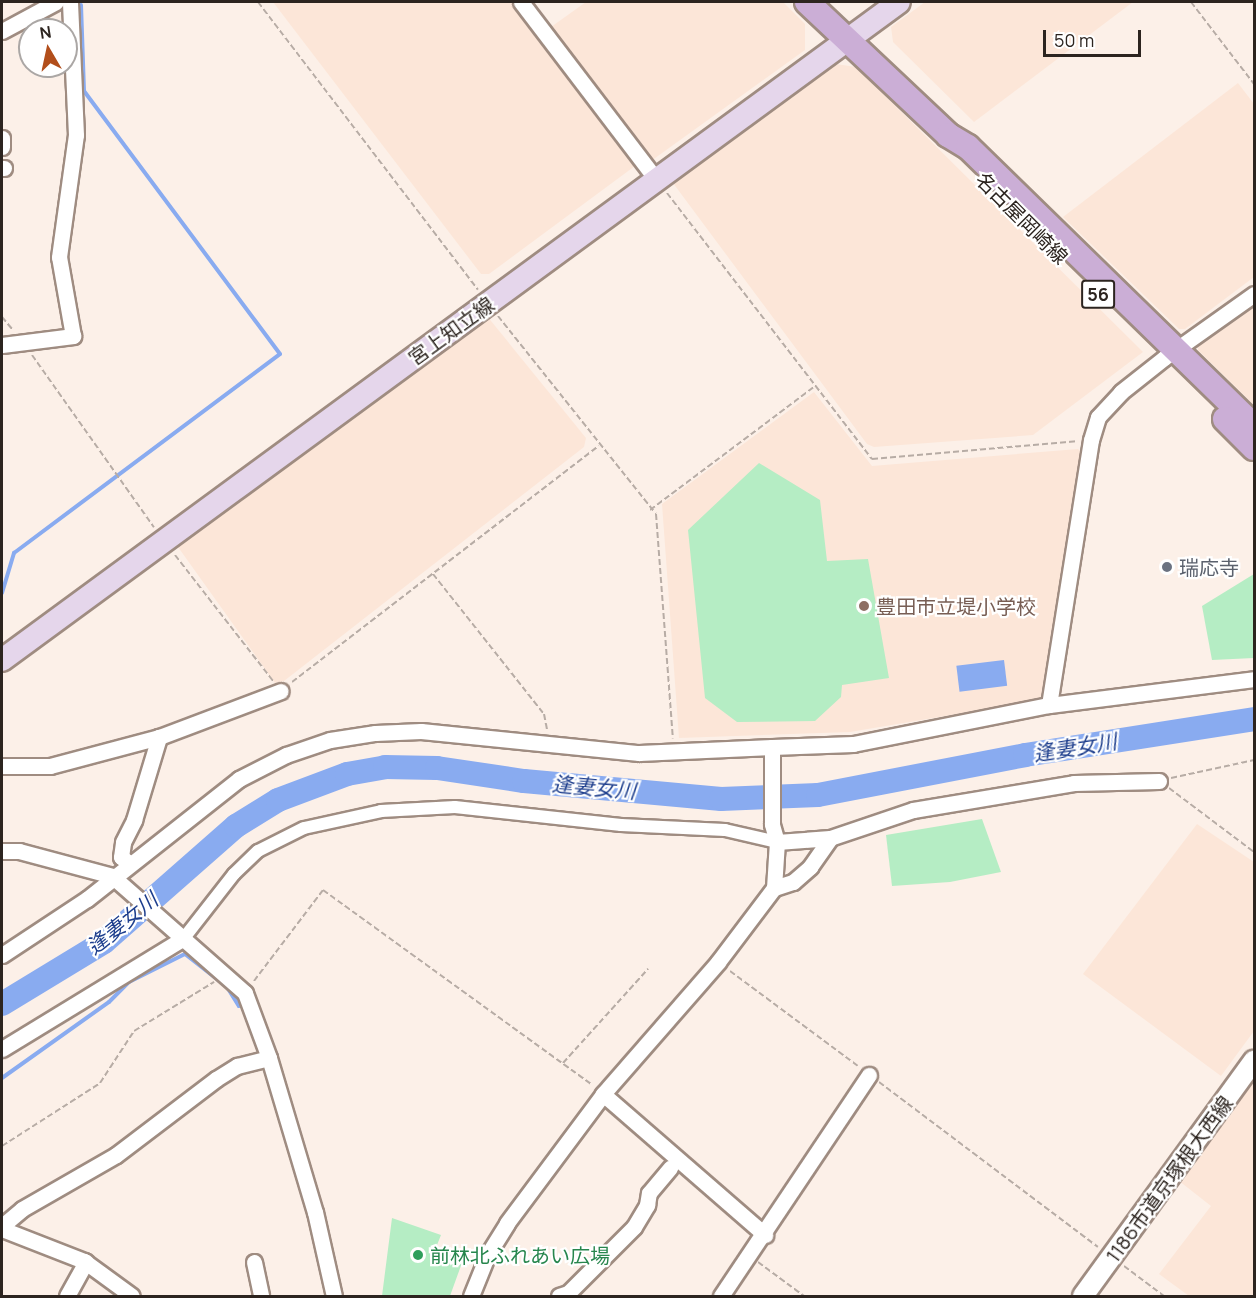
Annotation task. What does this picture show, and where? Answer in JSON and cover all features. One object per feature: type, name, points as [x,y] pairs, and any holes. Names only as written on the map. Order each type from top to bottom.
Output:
[{"type":"main road","name":"名古屋岡崎線","points":[[807,2],[948,135],[968,147],[1171,355],[1254,448]]},
{"type":"main road","name":"宮上知立線","points":[[2,660],[899,2]]},
{"type":"main road","name":"名古屋岡崎線","points":[[1171,355],[1254,426]]},
{"type":"street","points":[[2,31],[35,6],[56,2]]},
{"type":"street","points":[[2,345],[73,336],[59,257],[76,135],[70,2]]},
{"type":"street","points":[[521,2],[656,179]]},
{"type":"street","points":[[2,138],[2,147]]},
{"type":"street","points":[[1049,705],[1091,440],[1098,417],[1108,405],[1171,355],[1254,294]]},
{"type":"street","points":[[2,956],[116,880],[129,863],[239,778],[286,755],[330,740],[375,732],[421,731],[549,741],[639,753],[675,751],[772,753],[853,744],[1049,705],[1254,679]]},
{"type":"street","points":[[2,766],[50,766],[159,736],[281,691]]},
{"type":"street","points":[[129,863],[122,857],[123,842],[134,820],[159,736]]},
{"type":"street","points":[[471,1296],[488,1254],[507,1223],[603,1094],[718,962],[774,888],[777,842],[772,824],[772,753]]},
{"type":"street","points":[[2,1049],[181,934],[234,874],[258,851],[304,828],[381,810],[455,807],[621,825],[726,830],[777,842],[830,838],[913,810],[1074,783],[1159,781]]},
{"type":"street","points":[[774,888],[793,882],[810,867],[830,838]]},
{"type":"street","points":[[2,851],[19,851],[116,880],[181,934],[245,993],[270,1058],[315,1212],[334,1296]]},
{"type":"street","points":[[132,1296],[86,1262],[2,1228],[22,1209],[116,1155],[216,1079],[237,1066],[270,1058]]},
{"type":"street","name":"1186市道京塚根大西線","points":[[1083,1296],[1254,1061]]},
{"type":"street","points":[[720,1296],[765,1235],[869,1075]]},
{"type":"street","points":[[603,1094],[765,1235]]},
{"type":"street","points":[[559,1296],[568,1293],[605,1252],[616,1248],[634,1227],[647,1205],[649,1193],[670,1168]]},
{"type":"street","points":[[67,1296],[86,1262]]},
{"type":"street","points":[[254,1262],[261,1296]]},
{"type":"path","points":[[258,2],[488,304],[650,510],[656,514],[675,751]]},
{"type":"path","points":[[1191,2],[1254,84]]},
{"type":"path","points":[[656,179],[872,459],[1091,440]]},
{"type":"path","points":[[2,317],[165,542],[281,691],[599,446]]},
{"type":"path","points":[[650,510],[816,386]]},
{"type":"path","points":[[433,574],[544,714],[549,741]]},
{"type":"path","points":[[1159,781],[1254,760]]},
{"type":"path","points":[[1159,781],[1254,852]]},
{"type":"path","points":[[245,993],[323,890],[603,1094]]},
{"type":"path","points":[[718,962],[1164,1296]]},
{"type":"path","points":[[562,1063],[648,969]]},
{"type":"path","points":[[2,1146],[100,1083],[134,1031],[227,975]]},
{"type":"path","points":[[750,1256],[804,1296]]},
{"type":"shaded area","points":[[273,2],[514,2],[639,163],[489,274],[481,274]]},
{"type":"shaded area","points":[[586,2],[783,2],[805,24],[805,50],[651,161],[551,27]]},
{"type":"shaded area","points":[[925,2],[1133,2],[974,122],[893,42],[891,27]]},
{"type":"shaded area","points":[[829,63],[856,67],[1143,352],[1033,435],[874,447],[867,444],[670,179]]},
{"type":"shaded area","points":[[1238,83],[1254,104],[1254,277],[1185,329],[1179,329],[1063,217]]},
{"type":"shaded area","points":[[1254,300],[1254,405],[1198,350],[1198,342]]},
{"type":"shaded area","points":[[487,316],[586,438],[584,447],[284,681],[275,683],[178,547]]},
{"type":"shaded area","name":"豊田市立堤小学校","points":[[814,392],[872,466],[1078,449],[1084,454],[1047,692],[1040,700],[850,732],[679,738],[662,504]]},
{"type":"shaded area","points":[[1197,824],[1254,862],[1254,1031],[1221,1076],[1083,974]]},
{"type":"shaded area","points":[[1254,1067],[1254,1296],[1189,1296],[1159,1274],[1211,1206],[1174,1177]]},
{"type":"green space","points":[[759,463],[820,500],[827,561],[868,559],[889,678],[842,685],[841,697],[815,721],[737,722],[705,698],[688,530]]},
{"type":"green space","points":[[1254,574],[1254,658],[1212,660],[1202,606]]},
{"type":"green space","points":[[982,819],[1001,872],[950,882],[892,886],[886,835]]},
{"type":"green space","name":"前林北ふれあい広場","points":[[392,1218],[441,1235],[435,1250],[463,1260],[450,1296],[382,1296]]},
{"type":"water","points":[[1004,660],[1007,686],[960,692],[956,666]]},
{"type":"waterway","points":[[2,593],[14,553],[280,354],[84,91],[81,5]]},
{"type":"waterway","name":"逢妻女川","points":[[2,1004],[104,942],[236,826],[278,800],[347,774],[385,767],[437,768],[524,781],[721,799],[818,795],[1025,755],[1254,719]]},
{"type":"waterway","points":[[2,1078],[109,1002],[129,982],[185,954],[227,987],[239,1006],[245,1003]]},
{"type":"place","name":"瑞応寺","points":[[1167,567]]},
{"type":"place","name":"豊田市立堤小学校","points":[[864,606]]},
{"type":"place","name":"前林北ふれあい広場","points":[[418,1255]]}]
